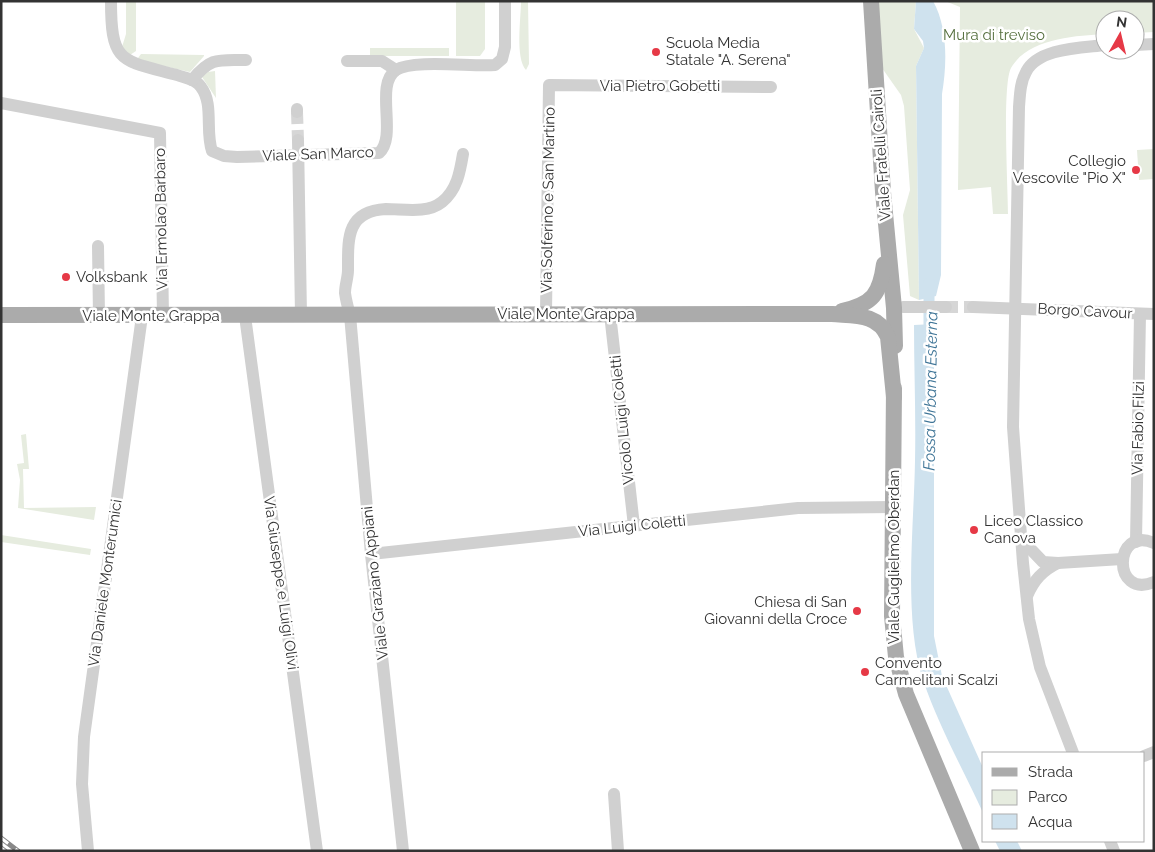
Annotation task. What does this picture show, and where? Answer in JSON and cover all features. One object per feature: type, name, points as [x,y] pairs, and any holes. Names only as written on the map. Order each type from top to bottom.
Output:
[{"type":"main road","name":"Viale Fratelli Cairoli","points":[[871,1],[887,237],[899,308]]},
{"type":"main road","name":"Viale Monte Grappa","points":[[832,314],[862,305],[879,290],[887,237]]},
{"type":"main road","name":"Viale Guglielmo Oberdan","points":[[899,308],[894,397],[892,616],[896,656],[906,694],[972,851]]},
{"type":"main road","name":"Viale Monte Grappa","points":[[1,315],[832,314],[868,317],[880,323],[888,336],[894,397]]},
{"type":"street","points":[[111,1],[112,38],[122,56],[138,64],[192,80],[204,65],[217,60],[246,60]]},
{"type":"street","points":[[346,61],[382,61],[396,70],[412,65],[495,65],[502,59],[505,47],[505,1]]},
{"type":"street","points":[[1073,752],[1040,667],[1029,619],[1021,539],[1013,427],[1019,107],[1020,86],[1024,74],[1029,67],[1043,58],[1058,52],[1095,46]]},
{"type":"street","name":"Viale San Marco","points":[[192,80],[201,86],[206,98],[208,139],[212,151],[224,156],[379,153],[386,142],[387,88],[391,76],[396,70]]},
{"type":"street","name":"Via Pietro Gobetti","points":[[549,85],[771,86]]},
{"type":"street","name":"Via Solferino e San Martino","points":[[546,314],[549,85]]},
{"type":"street","name":"Via Ermolao Barbaro","points":[[1,104],[160,133],[163,316]]},
{"type":"street","points":[[298,140],[301,315]]},
{"type":"street","name":"Viale Graziano Appiani","points":[[403,851],[372,554],[350,315],[345,291],[348,280],[349,234],[354,223],[363,215],[373,210],[423,209],[441,203],[454,188],[464,154]]},
{"type":"street","points":[[98,246],[98,316]]},
{"type":"street","points":[[899,308],[946,307]]},
{"type":"street","name":"Borgo Cavour","points":[[973,307],[1154,314]]},
{"type":"street","name":"Vicolo Luigi Coletti","points":[[610,314],[634,526]]},
{"type":"street","name":"Via Fabio Filzi","points":[[1136,542],[1140,314]]},
{"type":"street","name":"Via Daniele Monterumici","points":[[88,851],[82,784],[84,738],[142,316]]},
{"type":"street","name":"Via Giuseppe e Luigi Olivi","points":[[245,316],[317,851]]},
{"type":"street","name":"Via Luigi Coletti","points":[[372,554],[798,508],[894,507]]},
{"type":"street","points":[[1021,539],[1043,562],[1058,563],[1122,559]]},
{"type":"street","points":[[1153,586],[1130,580],[1122,567],[1122,559],[1126,549],[1136,542],[1142,540],[1154,543]]},
{"type":"street","points":[[1027,596],[1042,572],[1058,563]]},
{"type":"street","points":[[614,794],[618,851]]},
{"type":"green space","points":[[126,1],[136,1],[136,51],[130,55],[122,47],[126,34]]},
{"type":"green space","points":[[456,1],[485,1],[485,49],[480,56],[456,56]]},
{"type":"green space","points":[[521,1],[528,1],[529,64],[526,70],[521,57],[520,47]]},
{"type":"green space","points":[[877,1],[916,1],[914,29],[924,48],[916,66],[919,300],[910,296],[903,215],[910,190],[904,106],[901,95],[882,68]]},
{"type":"green space","name":"Mura di treviso","points":[[945,1],[1154,1],[1154,32],[1145,32],[1145,10],[1095,10],[1095,35],[1053,40],[1040,45],[1029,50],[1011,68],[1008,78],[1006,115],[1008,214],[993,214],[991,187],[958,190],[960,7]]},
{"type":"green space","points":[[370,48],[449,48],[449,56],[370,56]]},
{"type":"green space","points":[[141,54],[204,56],[190,72],[141,61],[138,58]]},
{"type":"green space","points":[[215,71],[216,98],[202,77],[208,72]]},
{"type":"green space","points":[[1154,149],[1154,179],[1139,180],[1137,150]]},
{"type":"green space","points":[[26,434],[29,469],[23,469],[24,508],[96,507],[94,520],[18,508],[20,480],[17,464],[24,463],[21,435]]},
{"type":"green space","points":[[1,535],[91,549],[90,555],[1,542]]},
{"type":"water","points":[[916,1],[933,1],[944,34],[945,46],[945,71],[942,94],[941,275],[936,296],[919,300],[916,66],[924,48],[923,41],[914,29]]},
{"type":"water","points":[[934,324],[934,636],[942,676],[982,766],[982,811],[929,697],[917,656],[913,629],[911,572],[915,444],[914,325]]},
{"type":"water","points":[[996,842],[1018,842],[1022,851],[1000,851]]},
{"type":"waterway","name":"Fossa Urbana Esterna","points":[[929,283],[929,339]]},
{"type":"tunnel","points":[[297,112],[298,140]]},
{"type":"tunnel","points":[[946,307],[973,307]]},
{"type":"railway","points":[[1,838],[18,851]]},
{"type":"railway","points":[[1,848],[5,851]]},
{"type":"place","name":"Scuola Media Statale \"A. Serena\"","points":[[656,52]]},
{"type":"place","name":"Collegio Vescovile \"Pio X\"","points":[[1136,170]]},
{"type":"place","name":"Volksbank","points":[[66,277]]},
{"type":"place","name":"Liceo Classico Canova","points":[[974,530]]},
{"type":"place","name":"Chiesa di San Giovanni della Croce","points":[[857,611]]},
{"type":"place","name":"Convento Carmelitani Scalzi","points":[[865,672]]}]
